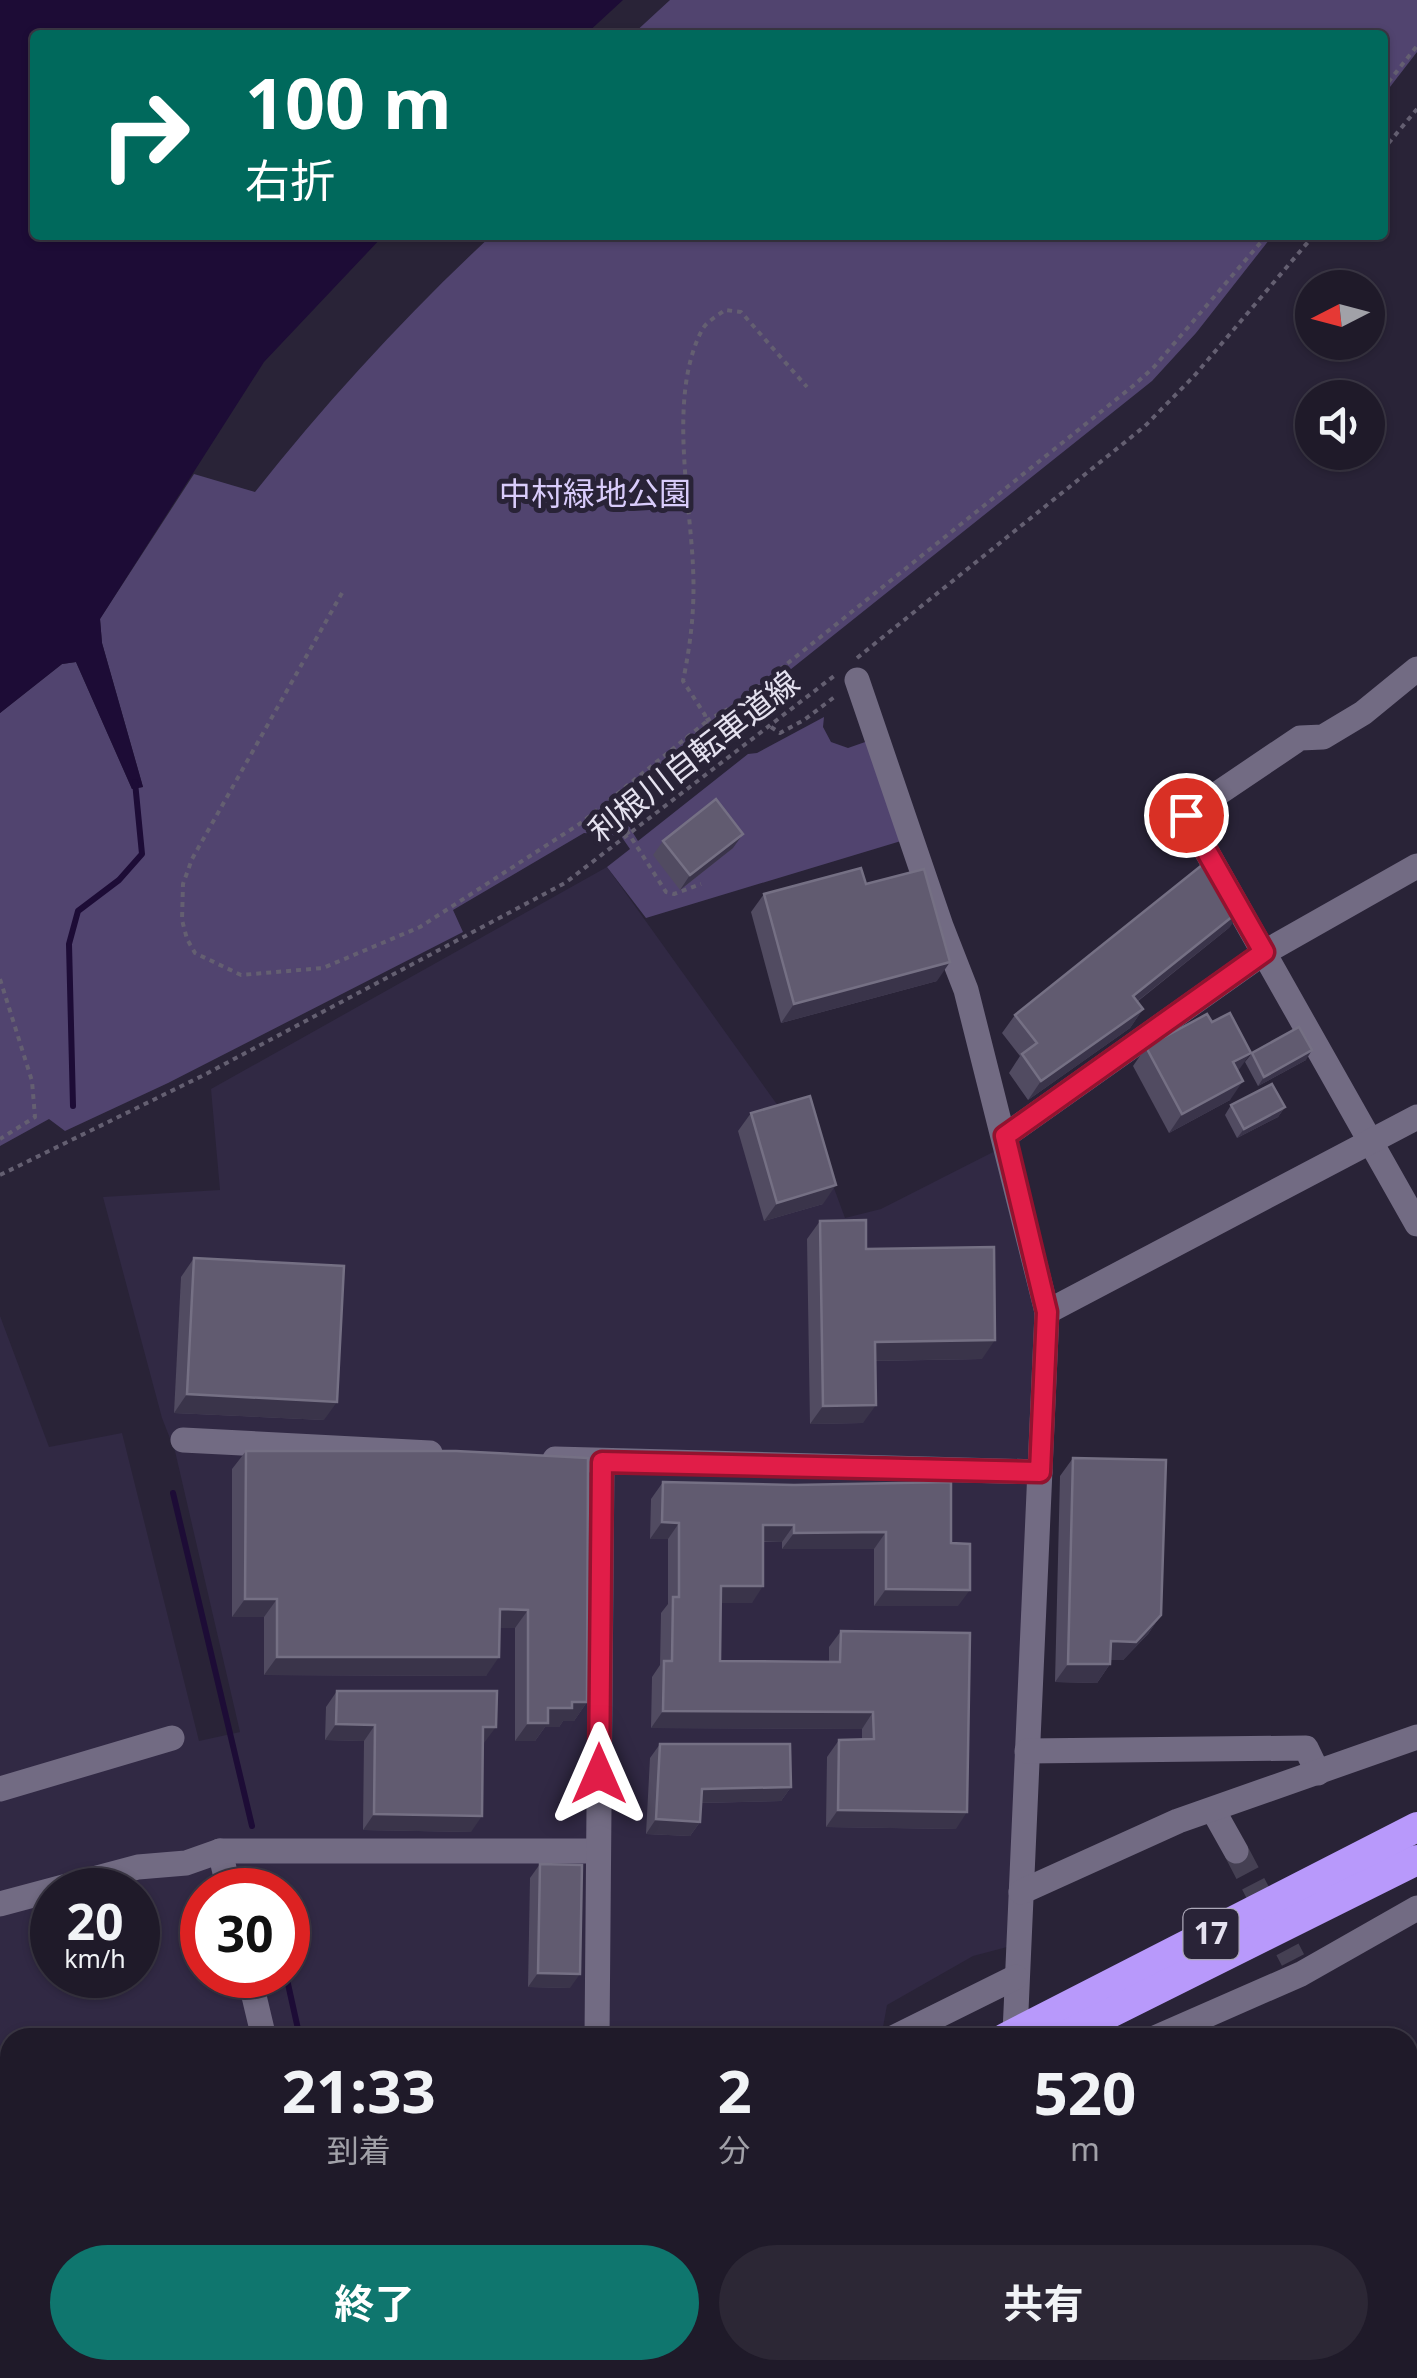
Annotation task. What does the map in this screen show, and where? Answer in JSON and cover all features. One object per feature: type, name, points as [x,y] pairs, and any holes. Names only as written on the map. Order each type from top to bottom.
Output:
[{"type":"highway","name":"17","points":[[1024,2028],[1417,1828]]},
{"type":"highway","name":"17","points":[[1080,2028],[1417,1860]]},
{"type":"street","points":[[1417,669],[1363,713],[1322,737],[1300,738],[1186,815],[1417,1224]]},
{"type":"street","points":[[857,680],[966,990],[1047,1312],[1021,1892],[1011,2028]]},
{"type":"street","points":[[1005,1136],[1264,952],[1417,866]]},
{"type":"street","points":[[1047,1312],[1417,1117]]},
{"type":"street","points":[[183,1440],[462,1454]]},
{"type":"street","points":[[522,1458],[1040,1472]]},
{"type":"street","points":[[597,2028],[602,1462]]},
{"type":"street","points":[[0,1789],[172,1738]]},
{"type":"street","points":[[1021,1892],[1178,1821],[1417,1738]]},
{"type":"street","points":[[1027,1752],[1306,1748],[1318,1773]]},
{"type":"street","points":[[1212,1810],[1236,1850]]},
{"type":"street","points":[[0,1904],[138,1867],[186,1863],[220,1851],[598,1851]]},
{"type":"street","points":[[220,1851],[224,1868]]},
{"type":"street","points":[[1175,2028],[1417,1908]]},
{"type":"street","points":[[914,2028],[1016,1977]]},
{"type":"street","points":[[254,1998],[262,2028]]},
{"type":"path","points":[[1388,82],[1417,46]]},
{"type":"path","points":[[1388,144],[1417,108]]},
{"type":"path","points":[[342,593],[192,859],[183,884],[186,940],[195,953],[241,975],[323,968],[420,927],[581,823],[686,736],[737,704],[1133,386],[1154,367],[1263,240]]},
{"type":"path","name":"利根川自転車道線","points":[[0,1175],[401,973],[565,884],[770,727],[1146,426],[1195,376],[1310,240]]},
{"type":"path","points":[[706,722],[683,681],[694,632],[693,566],[683,469],[687,388],[703,326],[725,310],[741,312],[807,388]]},
{"type":"path","points":[[770,727],[780,733],[857,680]]},
{"type":"path","points":[[686,736],[692,742],[625,828],[666,892],[674,894],[700,884]]},
{"type":"path","points":[[0,979],[32,1080],[35,1117],[0,1139]]},
{"type":"shaded area","points":[[0,0],[623,0],[590,30],[30,30],[30,240],[379,240],[264,362],[100,619],[102,643],[143,787],[132,789],[76,662],[62,664],[0,713]]},
{"type":"shaded area","points":[[607,867],[781,1110],[803,1104],[845,1218],[881,1209],[999,1149],[1038,1310],[1007,1947],[973,1956],[887,2005],[881,2028],[0,2028],[0,1316],[49,1447],[122,1433],[199,1741],[240,1732],[175,1451],[162,1418],[103,1197],[220,1190],[211,1089]]},
{"type":"green space","points":[[670,0],[1417,0],[1417,52],[1388,90],[1388,30],[637,30]]},
{"type":"green space","name":"中村緑地公園","points":[[487,240],[1269,240],[1196,333],[1152,381],[736,713],[685,760],[630,828],[638,841],[748,754],[757,753],[824,717],[823,727],[831,742],[848,748],[868,741],[901,841],[646,918],[607,867],[630,849],[621,836],[584,833],[453,910],[463,932],[168,1083],[65,1131],[49,1119],[0,1146],[0,713],[62,664],[76,662],[132,789],[143,787],[102,643],[100,619],[194,474],[255,492],[311,424],[429,296]]},
{"type":"building","points":[[716,799],[743,834],[690,875],[663,841]]},
{"type":"building","points":[[1207,861],[1243,908],[1133,996],[1143,1009],[1041,1081],[1022,1054],[1037,1043],[1015,1015]]},
{"type":"building","points":[[861,868],[866,884],[924,869],[950,962],[794,1004],[764,894]]},
{"type":"building","points":[[1230,1013],[1251,1053],[1233,1062],[1243,1081],[1182,1114],[1146,1047],[1207,1014],[1212,1022]]},
{"type":"building","points":[[1299,1027],[1312,1050],[1264,1077],[1252,1053]]},
{"type":"building","points":[[1272,1084],[1285,1107],[1244,1129],[1231,1105]]},
{"type":"building","points":[[810,1096],[836,1185],[777,1203],[751,1113]]},
{"type":"building","points":[[866,1220],[866,1249],[994,1247],[995,1340],[875,1342],[876,1405],[823,1406],[820,1221]]},
{"type":"building","points":[[194,1258],[344,1266],[337,1402],[187,1394]]},
{"type":"building","points":[[246,1451],[456,1451],[588,1458],[587,1702],[572,1702],[572,1708],[548,1708],[548,1723],[528,1723],[528,1610],[500,1609],[499,1657],[277,1657],[277,1599],[245,1599]]},
{"type":"building","points":[[1073,1458],[1166,1460],[1161,1615],[1136,1642],[1111,1641],[1110,1664],[1068,1664]]},
{"type":"building","points":[[663,1482],[951,1482],[951,1543],[970,1544],[970,1590],[886,1589],[886,1532],[794,1533],[794,1525],[763,1525],[763,1586],[721,1586],[720,1661],[840,1662],[841,1631],[970,1633],[967,1812],[838,1810],[839,1740],[874,1739],[873,1712],[663,1711],[664,1661],[672,1661],[673,1597],[679,1597],[679,1523],[662,1522]]},
{"type":"building","points":[[337,1691],[497,1691],[496,1727],[483,1727],[482,1816],[374,1814],[375,1725],[336,1724]]},
{"type":"building","points":[[660,1744],[790,1744],[791,1787],[702,1789],[700,1822],[656,1819]]},
{"type":"building","points":[[540,1864],[582,1865],[580,1974],[538,1973]]},
{"type":"waterway","points":[[73,1106],[69,944],[78,911],[119,880],[142,854],[135,782]]},
{"type":"waterway","points":[[173,1493],[252,1826]]},
{"type":"waterway","points":[[291,1998],[298,2028]]},
{"type":"tunnel","points":[[1236,1851],[1293,1960]]},
{"type":"route","points":[[599,1774],[602,1462],[1040,1472],[1047,1312],[1005,1136],[1264,952],[1186,815]]}]
